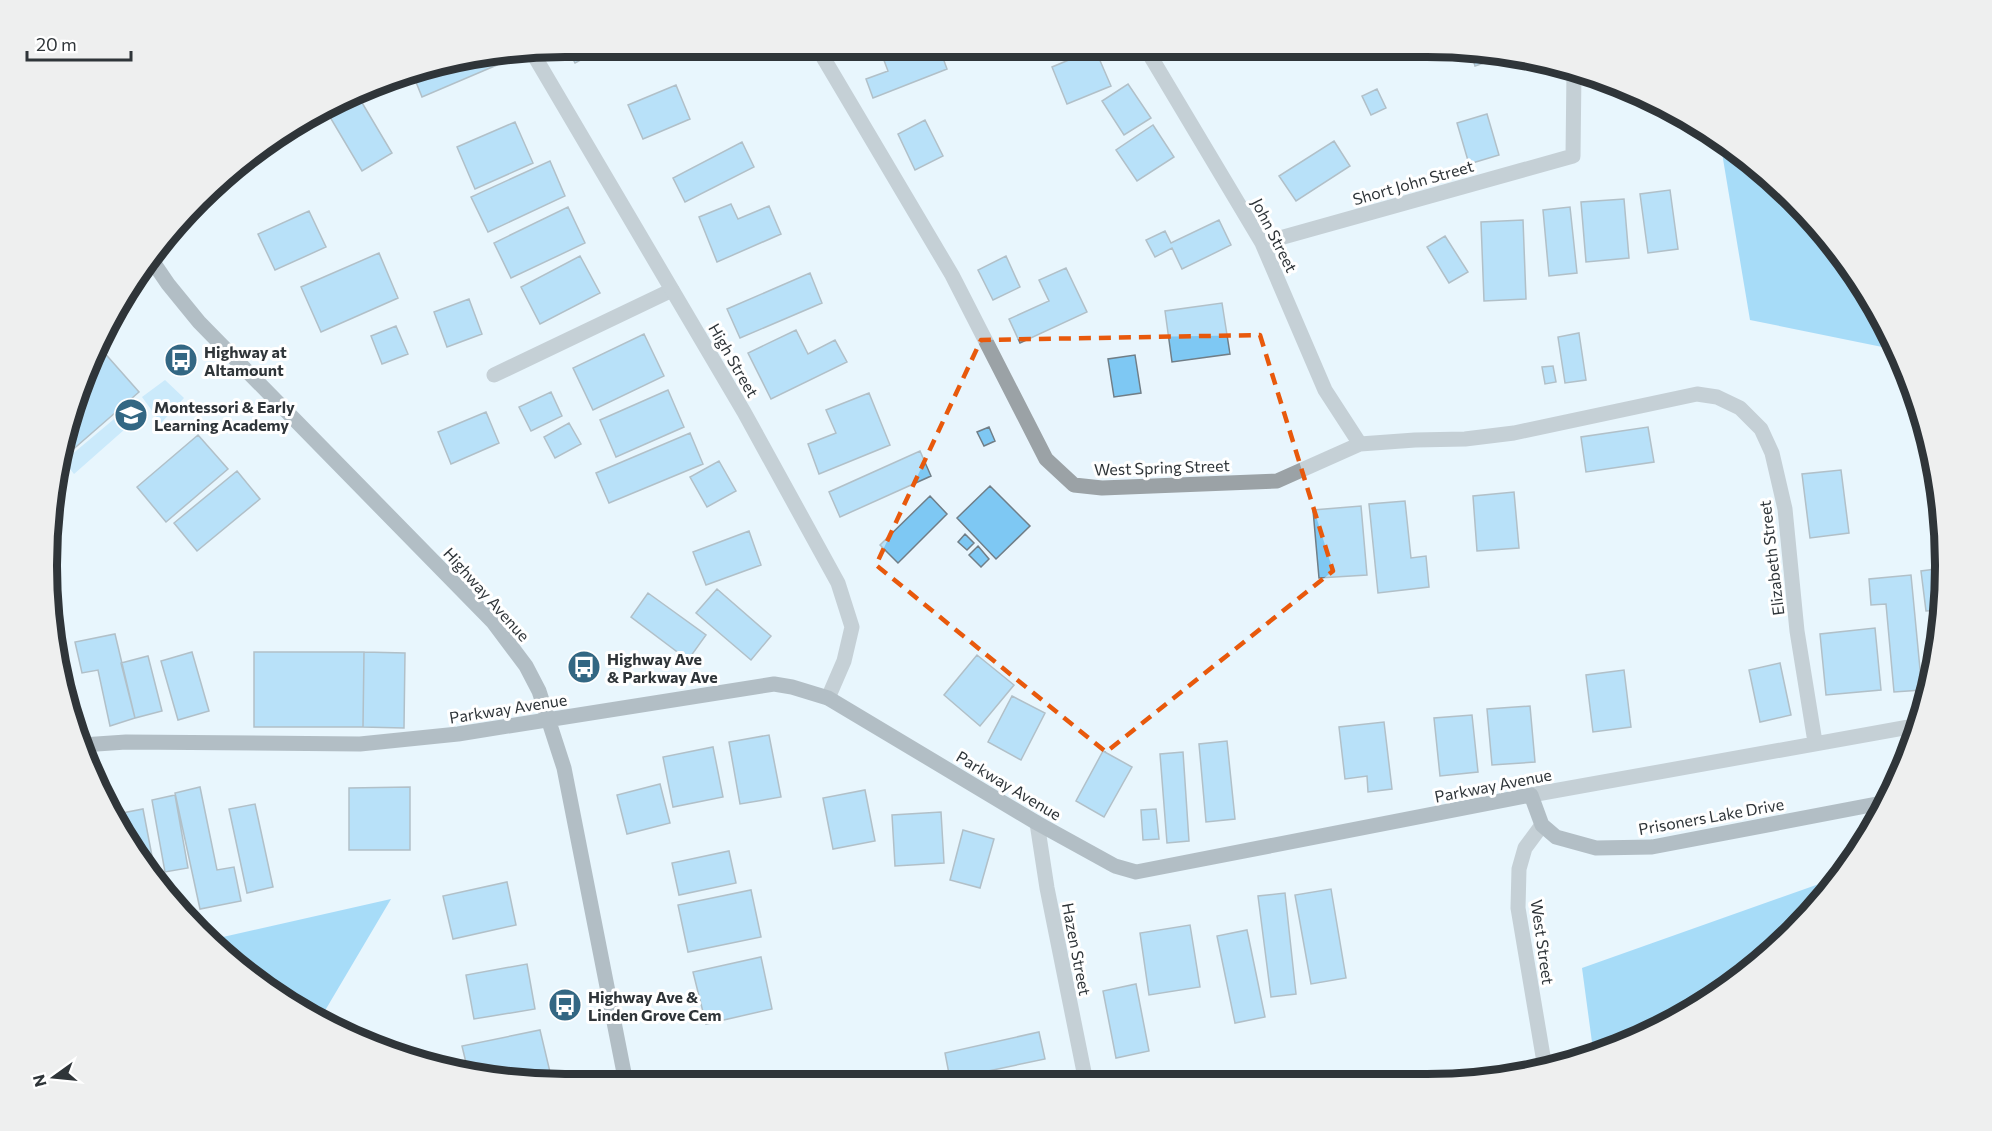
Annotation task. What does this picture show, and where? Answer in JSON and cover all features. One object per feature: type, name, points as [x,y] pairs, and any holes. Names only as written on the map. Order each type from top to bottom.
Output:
[{"type":"street","name":"West Spring Street","points":[[823,57],[952,275],[1046,459],[1074,485],[1101,488],[1277,481],[1360,444],[1465,439],[1514,433],[1678,397]]},
{"type":"street","name":"John Street","points":[[1151,57],[1262,243],[1325,390],[1360,444]]},
{"type":"street","name":"High Street","points":[[535,58],[744,412],[838,583],[852,627],[844,661],[828,698]]},
{"type":"street","name":"Short John Street","points":[[1262,243],[1574,156],[1574,79]]},
{"type":"street","name":"Highway Avenue","points":[[155,265],[199,322],[485,614],[526,666],[539,691],[564,768],[624,1074]]},
{"type":"street","points":[[494,375],[672,290]]},
{"type":"street","name":"Elizabeth Street","points":[[1678,397],[1697,394],[1718,397],[1740,408],[1761,429],[1772,453],[1785,509],[1797,631],[1815,742]]},
{"type":"street","name":"Parkway Avenue","points":[[90,744],[126,742],[360,744],[458,734],[774,684],[828,698],[1037,823],[1115,866],[1136,872],[1531,795],[1909,727]]},
{"type":"street","points":[[1531,795],[1542,825]]},
{"type":"street","name":"Prisoners Lake Drive","points":[[1542,825],[1556,837],[1596,848],[1653,847],[1875,804]]},
{"type":"street","name":"Hazen Street","points":[[1037,823],[1047,888],[1084,1074]]},
{"type":"street","name":"West Street","points":[[1542,825],[1525,848],[1519,869],[1518,908],[1544,1060]]},
{"type":"highlighted area","points":[[1260,335],[1333,571],[1106,752],[876,565],[981,340]]},
{"type":"shaded area","points":[[1722,152],[1762,183],[1809,230],[1849,283],[1886,348],[1750,320]]},
{"type":"shaded area","points":[[165,380],[184,398],[161,423],[142,397]]},
{"type":"shaded area","points":[[132,404],[125,429],[74,474],[67,465],[69,457]]},
{"type":"shaded area","points":[[1824,882],[1786,925],[1736,969],[1681,1006],[1651,1022],[1593,1046],[1582,968]]},
{"type":"shaded area","points":[[391,899],[324,1013],[256,969],[219,938]]},
{"type":"building","points":[[572,57],[587,57],[575,63]]},
{"type":"building","points":[[883,57],[943,57],[947,69],[873,98],[866,79],[888,71]]},
{"type":"building","points":[[1076,57],[1098,57],[1111,86],[1067,104],[1052,67]]},
{"type":"building","points":[[1473,59],[1491,61],[1475,66]]},
{"type":"building","points":[[496,62],[497,65],[422,97],[415,80]]},
{"type":"building","points":[[1128,84],[1151,118],[1124,135],[1102,101]]},
{"type":"building","points":[[676,85],[690,119],[643,139],[628,105]]},
{"type":"building","points":[[1377,89],[1386,108],[1371,115],[1362,96]]},
{"type":"building","points":[[361,100],[392,153],[362,171],[329,115]]},
{"type":"building","points":[[1487,114],[1499,155],[1469,164],[1457,123]]},
{"type":"building","points":[[925,120],[943,156],[915,170],[898,134]]},
{"type":"building","points":[[515,122],[533,163],[475,189],[457,147]]},
{"type":"building","points":[[1153,125],[1174,157],[1137,181],[1116,150]]},
{"type":"building","points":[[1334,141],[1350,166],[1296,201],[1279,176]]},
{"type":"building","points":[[742,142],[754,167],[685,202],[673,178]]},
{"type":"building","points":[[550,161],[565,196],[488,232],[471,197]]},
{"type":"building","points":[[1670,190],[1678,249],[1648,253],[1640,194]]},
{"type":"building","points":[[1624,199],[1629,258],[1586,262],[1581,202]]},
{"type":"building","points":[[731,204],[738,219],[769,206],[781,234],[717,262],[699,217]]},
{"type":"building","points":[[568,207],[585,243],[511,278],[494,243]]},
{"type":"building","points":[[1570,207],[1577,273],[1549,276],[1543,210]]},
{"type":"building","points":[[309,211],[326,247],[275,270],[258,234]]},
{"type":"building","points":[[1219,220],[1231,245],[1182,269],[1172,248],[1155,257],[1146,240],[1165,231],[1171,243]]},
{"type":"building","points":[[1523,220],[1526,299],[1484,301],[1481,222]]},
{"type":"building","points":[[1445,236],[1468,272],[1449,283],[1427,247]]},
{"type":"building","points":[[379,253],[398,298],[321,332],[301,287]]},
{"type":"building","points":[[580,256],[600,293],[540,324],[521,287]]},
{"type":"building","points":[[1006,256],[1020,287],[993,300],[978,270]]},
{"type":"building","points":[[1066,268],[1087,312],[1020,343],[1009,319],[1049,301],[1039,280]]},
{"type":"building","points":[[810,273],[822,303],[740,338],[727,309]]},
{"type":"building","points":[[469,299],[482,334],[447,347],[434,312]]},
{"type":"building","points":[[1222,303],[1230,354],[1172,362],[1165,311]]},
{"type":"building","points":[[396,326],[408,354],[382,364],[371,336]]},
{"type":"building","points":[[796,330],[808,354],[835,340],[847,362],[771,399],[748,353]]},
{"type":"building","points":[[1579,333],[1586,380],[1565,383],[1558,337]]},
{"type":"building","points":[[644,334],[664,376],[593,410],[573,368]]},
{"type":"building","points":[[104,352],[139,392],[70,452],[84,402]]},
{"type":"building","points":[[1135,355],[1141,393],[1114,397],[1108,359]]},
{"type":"building","points":[[1553,366],[1556,382],[1545,384],[1542,367]]},
{"type":"building","points":[[668,390],[684,427],[616,457],[600,420]]},
{"type":"building","points":[[551,392],[562,416],[531,431],[519,407]]},
{"type":"building","points":[[869,393],[890,445],[819,474],[808,444],[836,433],[826,410]]},
{"type":"building","points":[[486,412],[499,443],[451,464],[438,432]]},
{"type":"building","points":[[569,423],[581,444],[555,458],[544,437]]},
{"type":"building","points":[[989,427],[995,441],[984,446],[977,432]]},
{"type":"building","points":[[1648,427],[1654,462],[1586,472],[1581,437]]},
{"type":"building","points":[[690,433],[703,464],[609,503],[596,473]]},
{"type":"building","points":[[198,435],[228,469],[166,522],[137,487]]},
{"type":"building","points":[[920,451],[931,476],[840,517],[829,492]]},
{"type":"building","points":[[719,461],[736,491],[707,507],[690,477]]},
{"type":"building","points":[[1841,470],[1849,533],[1810,538],[1802,474]]},
{"type":"building","points":[[237,471],[260,499],[197,551],[174,523]]},
{"type":"building","points":[[990,486],[1030,526],[996,559],[957,518]]},
{"type":"building","points":[[1514,492],[1519,548],[1477,551],[1473,496]]},
{"type":"building","points":[[930,496],[947,514],[898,563],[880,545]]},
{"type":"building","points":[[1405,501],[1411,558],[1426,556],[1429,587],[1378,593],[1369,504]]},
{"type":"building","points":[[1361,506],[1367,575],[1319,578],[1313,510]]},
{"type":"building","points":[[749,531],[761,565],[706,585],[693,552]]},
{"type":"building","points":[[965,534],[974,543],[967,550],[958,542]]},
{"type":"building","points":[[978,546],[989,559],[981,567],[969,555]]},
{"type":"building","points":[[1935,569],[1933,610],[1926,611],[1921,571]]},
{"type":"building","points":[[1911,575],[1921,682],[1919,690],[1894,692],[1886,604],[1871,605],[1869,579]]},
{"type":"building","points":[[717,589],[771,636],[751,660],[696,613]]},
{"type":"building","points":[[648,593],[706,635],[688,660],[631,617]]},
{"type":"building","points":[[1875,628],[1881,690],[1826,695],[1820,634]]},
{"type":"building","points":[[115,634],[135,718],[110,726],[98,670],[82,673],[75,642]]},
{"type":"building","points":[[192,652],[209,711],[178,720],[161,661]]},
{"type":"building","points":[[254,652],[364,652],[363,727],[254,727]]},
{"type":"building","points":[[364,652],[405,653],[404,728],[363,727]]},
{"type":"building","points":[[977,655],[1014,685],[980,726],[944,695]]},
{"type":"building","points":[[148,656],[162,711],[135,718],[121,663]]},
{"type":"building","points":[[1780,663],[1791,715],[1760,722],[1749,670]]},
{"type":"building","points":[[1624,670],[1631,727],[1593,732],[1586,675]]},
{"type":"building","points":[[1012,696],[1045,713],[1021,760],[988,742]]},
{"type":"building","points":[[1530,706],[1535,762],[1492,765],[1487,709]]},
{"type":"building","points":[[1472,715],[1478,772],[1440,776],[1434,718]]},
{"type":"building","points":[[1384,722],[1392,789],[1368,792],[1367,776],[1345,779],[1339,727]]},
{"type":"building","points":[[769,735],[781,797],[740,804],[729,742]]},
{"type":"building","points":[[1227,741],[1235,819],[1206,822],[1199,744]]},
{"type":"building","points":[[713,747],[723,797],[673,807],[663,757]]},
{"type":"building","points":[[1103,751],[1132,767],[1104,817],[1076,801]]},
{"type":"building","points":[[1183,752],[1189,841],[1167,843],[1160,754]]},
{"type":"building","points":[[660,784],[670,823],[627,834],[617,795]]},
{"type":"building","points":[[200,787],[217,870],[234,867],[241,901],[200,909],[175,793]]},
{"type":"building","points":[[410,787],[410,850],[349,850],[349,788]]},
{"type":"building","points":[[865,790],[875,841],[833,849],[823,798]]},
{"type":"building","points":[[175,795],[188,868],[165,872],[152,800]]},
{"type":"building","points":[[255,804],[273,887],[247,893],[229,809]]},
{"type":"building","points":[[143,809],[153,863],[143,848],[121,813]]},
{"type":"building","points":[[1156,809],[1159,839],[1143,840],[1141,810]]},
{"type":"building","points":[[941,812],[944,863],[895,866],[892,815]]},
{"type":"building","points":[[963,830],[994,839],[980,888],[950,880]]},
{"type":"building","points":[[729,851],[736,883],[679,895],[672,863]]},
{"type":"building","points":[[507,882],[516,925],[453,939],[443,896]]},
{"type":"building","points":[[1331,889],[1346,978],[1311,984],[1295,895]]},
{"type":"building","points":[[751,890],[761,937],[688,952],[678,905]]},
{"type":"building","points":[[1285,893],[1296,994],[1271,997],[1258,896]]},
{"type":"building","points":[[1190,925],[1200,987],[1149,995],[1140,933]]},
{"type":"building","points":[[1247,930],[1265,1017],[1235,1023],[1217,936]]},
{"type":"building","points":[[761,957],[772,1009],[706,1024],[693,972]]},
{"type":"building","points":[[527,964],[535,1009],[474,1019],[466,975]]},
{"type":"building","points":[[1136,984],[1149,1051],[1116,1058],[1103,991]]},
{"type":"building","points":[[540,1030],[550,1072],[499,1070],[466,1064],[462,1046]]},
{"type":"building","points":[[1039,1032],[1045,1059],[974,1074],[949,1074],[945,1053]]},
{"type":"place","name":"Highway at Altamount","points":[[181,360]]},
{"type":"place","name":"Montessori & Early Learning Academy","points":[[131,415]]},
{"type":"place","name":"Highway Ave & Parkway Ave","points":[[584,667]]},
{"type":"place","name":"Highway Ave & Linden Grove Cem","points":[[565,1005]]}]
